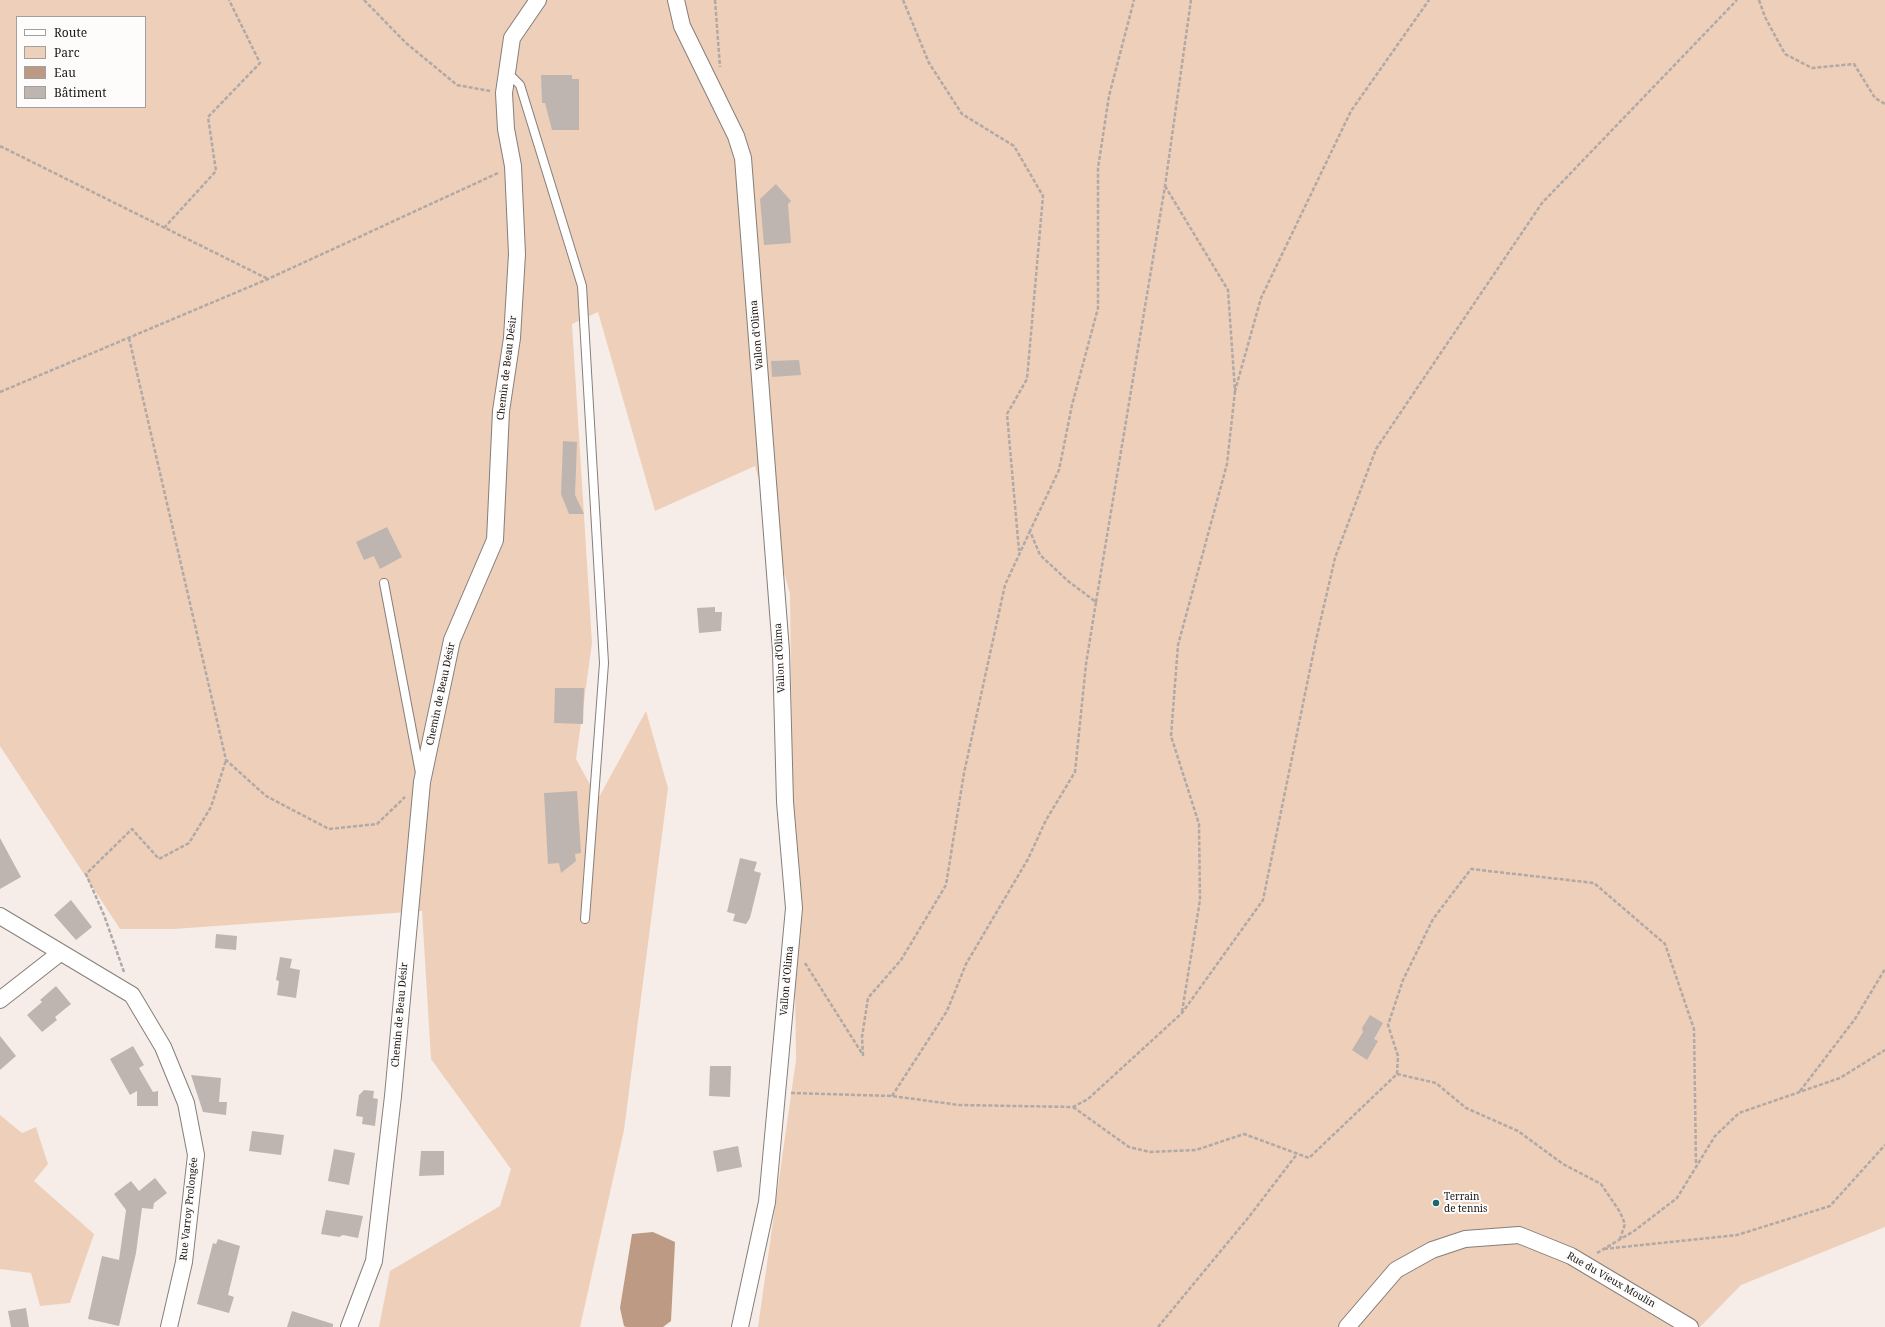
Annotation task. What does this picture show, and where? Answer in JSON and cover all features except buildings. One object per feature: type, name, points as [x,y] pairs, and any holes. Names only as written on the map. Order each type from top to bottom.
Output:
[{"type":"street","name":"Chemin de Beau Désir","points":[[350,1327],[374,1261],[393,1096],[422,782],[452,640],[495,540],[501,411],[512,338],[517,254],[513,166],[506,130],[504,93],[512,38],[538,0]]},
{"type":"street","name":"Vallon d'Olima","points":[[676,0],[682,26],[736,136],[744,158],[781,651],[785,802],[794,908],[767,1202],[740,1327]]},
{"type":"street","name":"Rue Varroy Prolongée","points":[[0,916],[132,995],[164,1047],[186,1103],[196,1155],[184,1262],[169,1327]]},
{"type":"street","points":[[0,1000],[60,953]]},
{"type":"street","name":"Rue du Vieux Moulin","points":[[1347,1327],[1396,1270],[1432,1250],[1465,1239],[1519,1235],[1572,1256],[1690,1327]]},
{"type":"lane","points":[[507,72],[520,85],[582,286],[604,664],[585,918]]},
{"type":"lane","points":[[384,583],[422,782]]},
{"type":"path","points":[[164,228],[216,171],[208,117],[260,63],[229,0]]},
{"type":"path","points":[[364,0],[406,43],[457,85],[504,93]]},
{"type":"path","points":[[715,0],[721,75]]},
{"type":"path","points":[[903,0],[929,63],[962,114],[1014,146],[1043,196],[1027,378],[1008,414],[1020,551]]},
{"type":"path","points":[[791,941],[862,1055],[862,1037],[868,998],[901,960],[946,885],[964,773],[1005,585],[1059,470],[1072,405],[1098,308],[1098,168],[1108,96],[1134,0]]},
{"type":"path","points":[[892,1096],[947,1011],[966,964],[1028,859],[1046,820],[1075,772],[1086,664],[1164,186],[1191,0]]},
{"type":"path","points":[[1182,1013],[1200,900],[1199,824],[1171,736],[1178,645],[1227,464],[1235,391],[1261,298],[1351,111],[1429,0]]},
{"type":"path","points":[[777,1092],[892,1096],[959,1104],[1073,1107],[1088,1099],[1182,1013],[1263,900],[1316,640],[1335,558],[1376,449],[1542,203],[1737,0]]},
{"type":"path","points":[[1759,0],[1765,17],[1785,54],[1812,68],[1854,64],[1875,98],[1885,104]]},
{"type":"path","points":[[0,146],[268,279]]},
{"type":"path","points":[[0,392],[268,279],[513,166]]},
{"type":"path","points":[[1164,186],[1228,290],[1235,391]]},
{"type":"path","points":[[129,338],[226,760],[211,807],[189,842],[159,859],[132,829],[86,874],[104,915],[132,995]]},
{"type":"path","points":[[1030,531],[1040,555],[1068,581],[1096,602]]},
{"type":"path","points":[[226,760],[266,796],[329,829],[377,824],[422,782]]},
{"type":"path","points":[[1073,1107],[1129,1147],[1150,1152],[1196,1150],[1244,1134],[1309,1158],[1398,1074],[1398,1056],[1388,1025],[1403,980],[1433,919],[1471,869],[1594,883],[1665,944],[1694,1029],[1696,1165]]},
{"type":"path","points":[[1799,1091],[1855,1019],[1885,969]]},
{"type":"path","points":[[1585,1264],[1593,1255],[1640,1227],[1678,1198],[1696,1165],[1715,1136],[1739,1113],[1840,1078],[1885,1050]]},
{"type":"path","points":[[1398,1074],[1436,1083],[1466,1108],[1518,1131],[1563,1164],[1601,1184],[1620,1212],[1624,1224],[1620,1239]]},
{"type":"path","points":[[1603,1249],[1737,1236],[1830,1206],[1885,1145]]},
{"type":"path","points":[[1158,1327],[1248,1218],[1297,1154]]},
{"type":"green space","points":[[0,0],[1885,0],[1885,1227],[1741,1285],[1700,1327],[758,1327],[796,1060],[790,594],[755,466],[655,511],[598,312],[572,324],[592,643],[576,759],[598,799],[646,711],[668,788],[624,1130],[580,1327],[379,1327],[390,1271],[500,1206],[511,1169],[431,1059],[422,911],[174,929],[120,929],[0,746]]},
{"type":"green space","points":[[0,1115],[22,1133],[36,1127],[48,1164],[34,1181],[94,1234],[70,1303],[40,1306],[31,1273],[0,1269]]},
{"type":"water","points":[[653,1232],[675,1242],[671,1321],[663,1327],[626,1327],[624,1326],[620,1308],[632,1234]]},
{"type":"place","name":"Terrain de tennis","points":[[1436,1203]]}]
